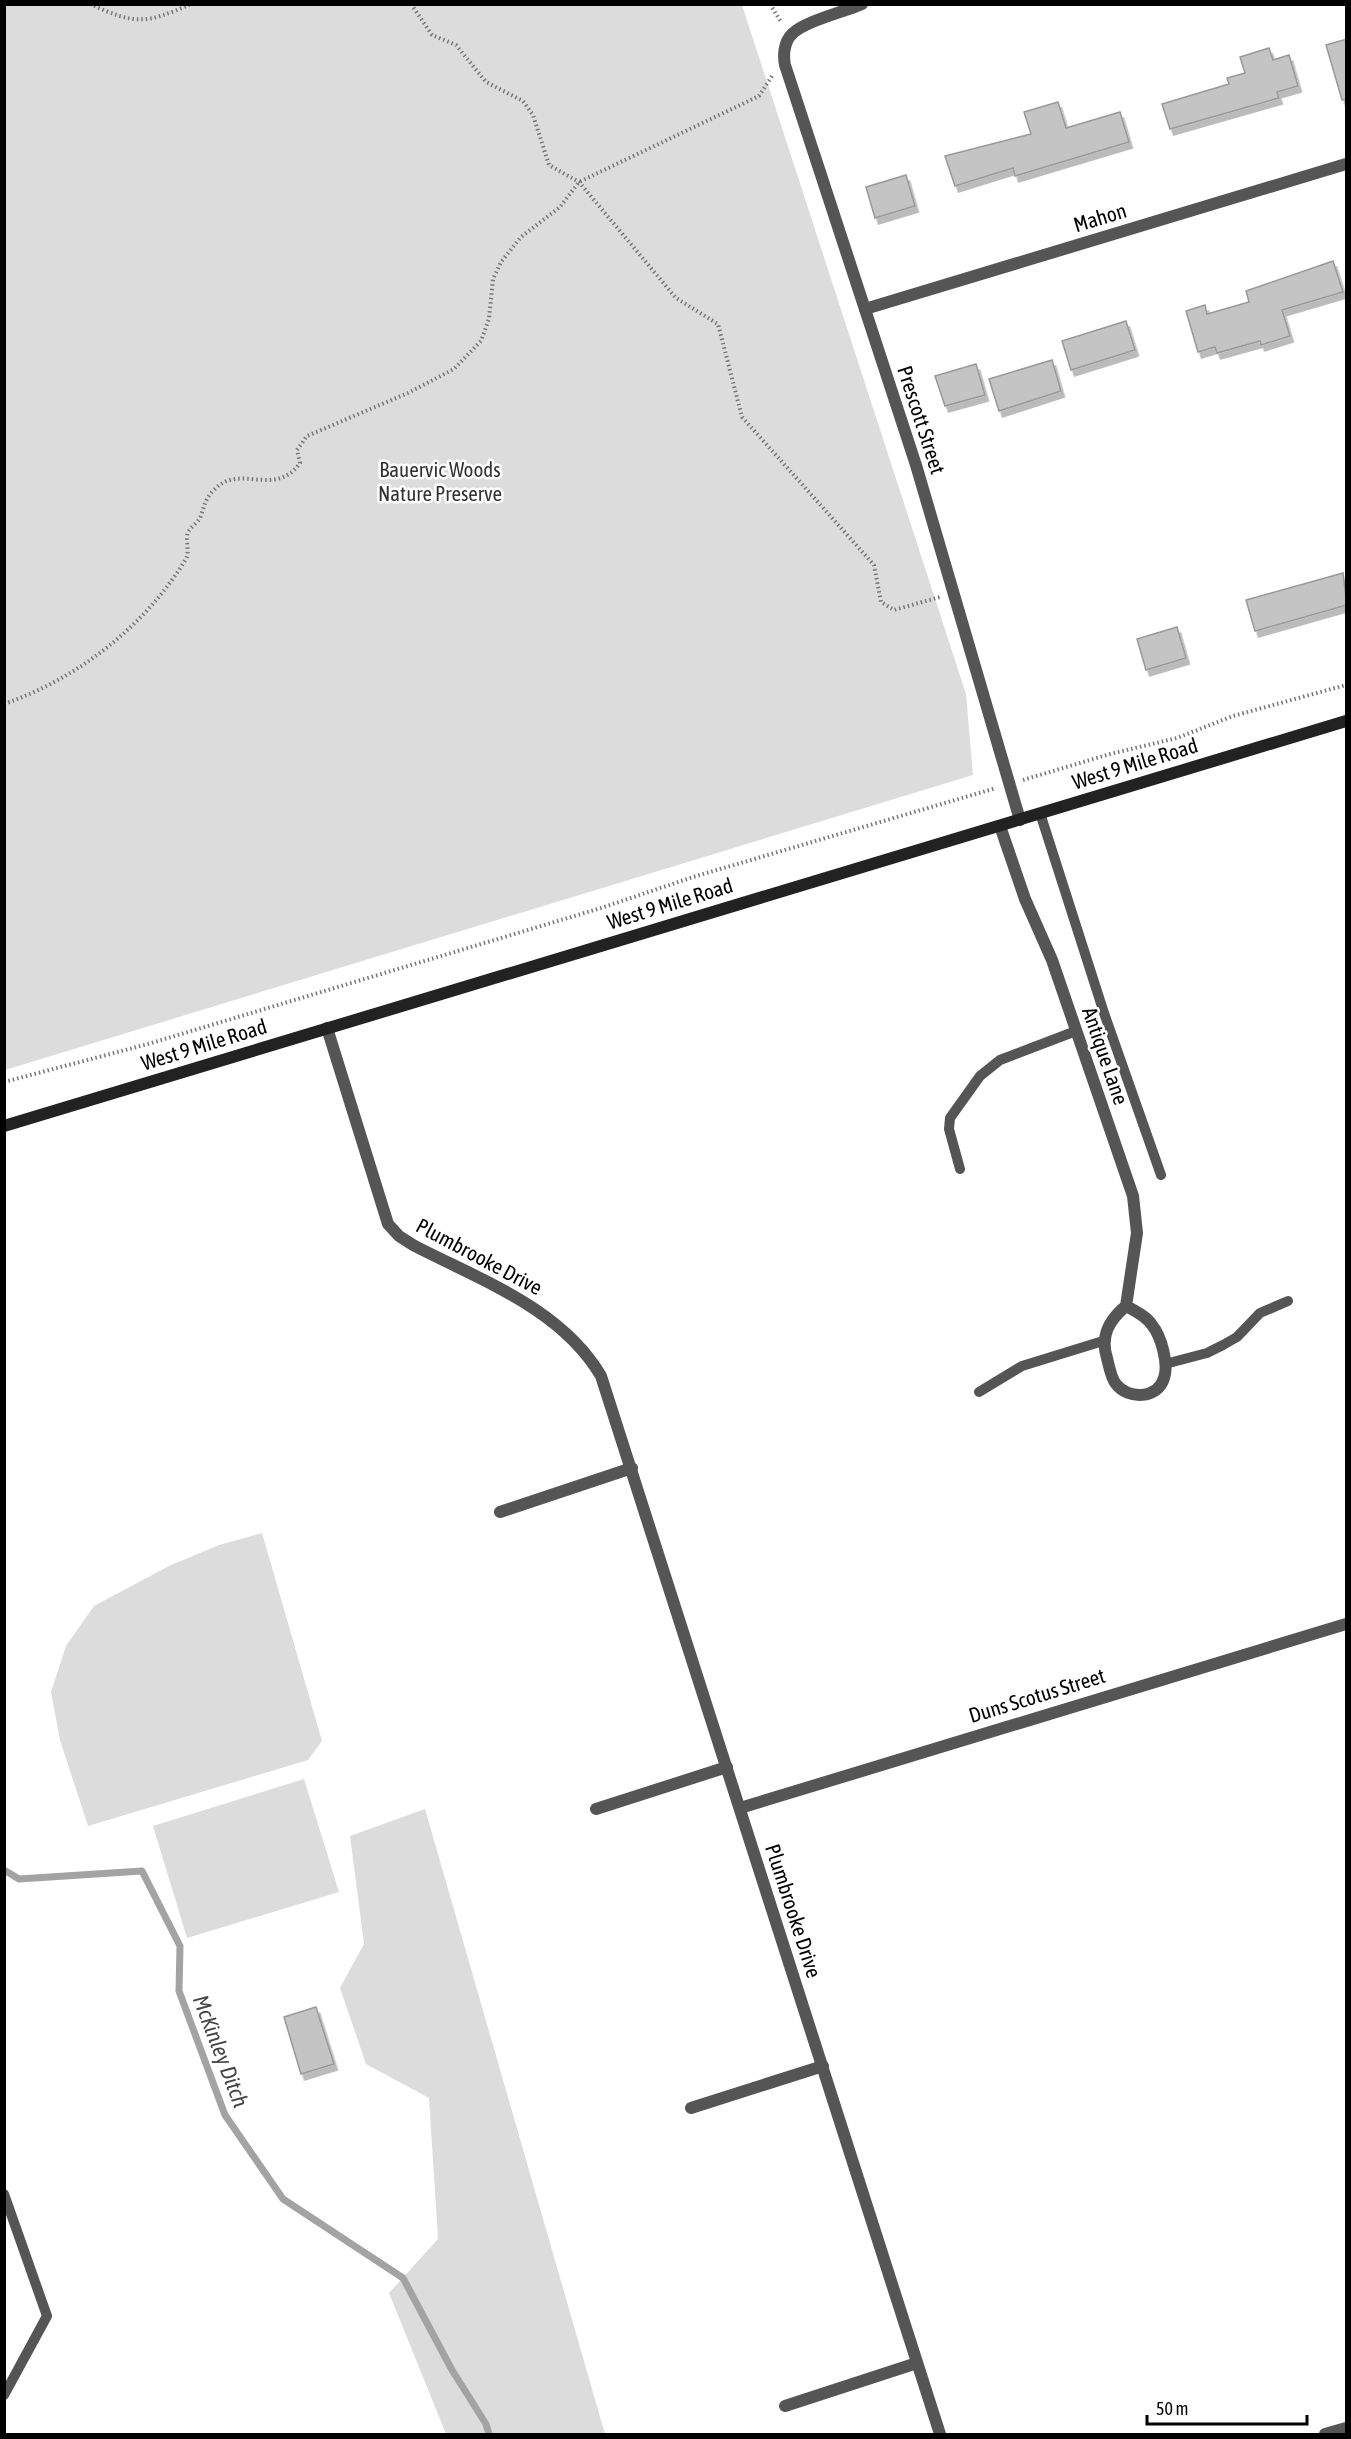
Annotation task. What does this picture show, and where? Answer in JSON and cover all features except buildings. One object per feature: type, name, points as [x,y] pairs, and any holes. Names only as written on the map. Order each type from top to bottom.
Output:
[{"type":"main road","name":"West 9 Mile Road","points":[[4,1126],[1347,721]]},
{"type":"street","name":"Prescott Street","points":[[862,4],[800,28],[790,35],[783,53],[785,65],[955,592],[1020,820]]},
{"type":"street","name":"Mahon","points":[[865,309],[1347,164]]},
{"type":"street","name":"Antique Lane","points":[[1000,826],[1024,899],[1052,960],[1133,1196],[1137,1218],[1134,1261],[1126,1306],[1114,1317],[1103,1341]]},
{"type":"street","name":"Plumbrooke Drive","points":[[327,1028],[388,1224],[399,1236],[413,1245],[546,1316],[577,1342],[601,1376],[940,2434]]},
{"type":"street","points":[[1103,1341],[1114,1383],[1126,1393],[1142,1396],[1156,1389],[1164,1380],[1165,1364],[1154,1326],[1126,1306]]},
{"type":"street","points":[[500,1512],[632,1468]]},
{"type":"street","name":"Duns Scotus Street","points":[[740,1808],[1347,1624]]},
{"type":"street","points":[[596,1809],[727,1767]]},
{"type":"street","points":[[691,2108],[823,2066]]},
{"type":"street","points":[[786,2406],[917,2363]]},
{"type":"street","points":[[1325,2434],[1347,2428]]},
{"type":"lane","points":[[1040,813],[1104,1013],[1161,1175]]},
{"type":"lane","points":[[960,1169],[949,1129],[950,1118],[980,1076],[1000,1060],[1076,1031]]},
{"type":"lane","points":[[1165,1364],[1207,1353],[1223,1345],[1237,1337],[1260,1313],[1288,1301]]},
{"type":"lane","points":[[979,1392],[1022,1366],[1103,1341]]},
{"type":"lane","points":[[4,2194],[47,2316],[4,2395]]},
{"type":"path","points":[[90,4],[122,19],[142,21],[164,16],[191,4]]},
{"type":"path","points":[[411,4],[432,35],[456,45],[477,74],[524,101],[533,115],[549,165],[579,182],[676,298],[718,324],[742,417],[874,566],[882,602],[894,610],[955,592]]},
{"type":"path","points":[[4,704],[55,683],[90,660],[152,607],[187,557],[188,533],[199,519],[205,501],[215,488],[230,480],[247,478],[279,480],[292,474],[300,463],[297,450],[307,436],[408,393],[454,369],[481,341],[489,319],[493,279],[501,262],[521,237],[560,207],[579,182],[759,96],[775,71],[785,65]]},
{"type":"path","points":[[1032,778],[1110,754],[1178,738],[1233,716],[1347,685]]},
{"type":"path","points":[[4,1082],[148,1044],[987,790]]},
{"type":"green space","name":"Bauervic Woods Nature Preserve","points":[[5,4],[742,5],[966,694],[973,775],[5,1070]]},
{"type":"green space","points":[[262,1533],[322,1741],[308,1760],[88,1826],[60,1740],[51,1692],[66,1646],[94,1606],[169,1566],[219,1545]]},
{"type":"green space","points":[[304,1779],[339,1892],[187,1938],[153,1826]]},
{"type":"green space","points":[[425,1809],[605,2434],[446,2434],[389,2293],[438,2239],[429,2098],[366,2064],[340,1988],[364,1944],[350,1836]]},
{"type":"waterway","name":"McKinley Ditch","points":[[4,1870],[19,1879],[142,1871],[180,1946],[179,1991],[225,2115],[283,2199],[403,2278],[452,2370],[486,2424],[489,2434]]}]
